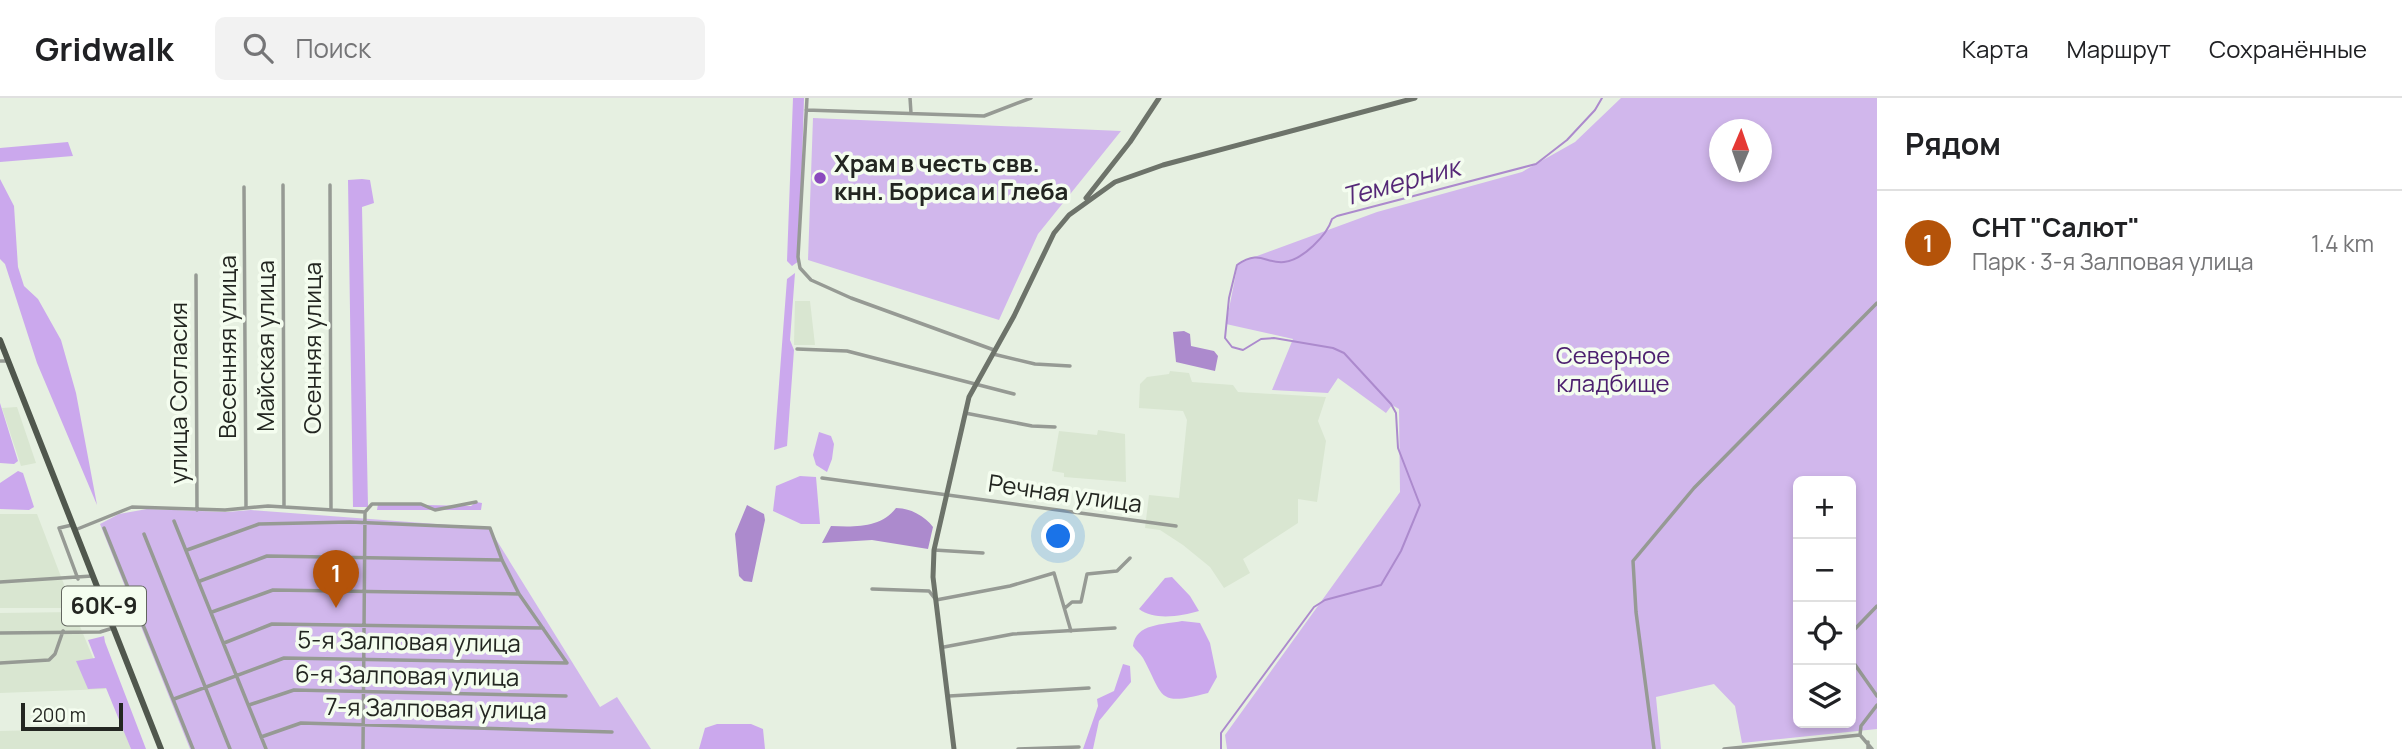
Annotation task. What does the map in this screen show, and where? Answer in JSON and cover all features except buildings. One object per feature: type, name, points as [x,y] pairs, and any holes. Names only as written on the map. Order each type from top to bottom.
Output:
[{"type":"main road","name":"60К-9","points":[[0,340],[161,749]]},
{"type":"street","points":[[807,98],[799,257],[802,271],[811,280],[851,298],[994,352],[1035,364],[1070,366]]},
{"type":"street","points":[[910,98],[911,114]]},
{"type":"street","points":[[806,110],[984,116],[1031,98]]},
{"type":"street","points":[[954,749],[944,646],[936,600],[934,550],[949,495],[965,414],[976,385],[1054,233],[1078,208],[1130,142],[1159,98]]},
{"type":"street","points":[[1078,208],[1115,182],[1163,165],[1415,98]]},
{"type":"street","name":"Майская улица","points":[[283,185],[285,506]]},
{"type":"street","name":"Осенняя улица","points":[[330,185],[331,510]]},
{"type":"street","name":"Весенняя улица","points":[[244,187],[246,507]]},
{"type":"street","name":"улица Согласия","points":[[196,275],[197,510]]},
{"type":"street","points":[[1654,749],[1636,612],[1633,561],[1694,488],[1877,303]]},
{"type":"street","points":[[797,349],[847,351],[1014,394]]},
{"type":"street","points":[[0,361],[8,361]]},
{"type":"street","points":[[965,414],[1032,426],[1055,427]]},
{"type":"street","name":"Речная улица","points":[[822,478],[905,486],[949,495],[1176,526]]},
{"type":"street","points":[[363,749],[365,512],[372,504],[421,504],[435,509],[446,509],[475,502]]},
{"type":"street","points":[[78,579],[59,528],[74,527],[132,507],[197,510],[285,506],[365,512]]},
{"type":"street","points":[[174,521],[266,749]]},
{"type":"street","points":[[187,550],[258,524],[365,522],[490,528],[502,561],[519,594],[543,628]]},
{"type":"street","points":[[104,528],[193,749]]},
{"type":"street","points":[[144,534],[230,749]]},
{"type":"street","points":[[934,550],[983,553]]},
{"type":"street","points":[[200,581],[267,556],[502,561]]},
{"type":"street","points":[[1065,608],[1072,602],[1081,602],[1087,574],[1117,572],[1130,558]]},
{"type":"street","points":[[936,600],[1010,586],[1054,573],[1071,631]]},
{"type":"street","points":[[0,582],[93,576]]},
{"type":"street","points":[[872,589],[929,591],[936,600]]},
{"type":"street","points":[[212,612],[273,590],[519,594]]},
{"type":"street","points":[[1856,628],[1877,606]]},
{"type":"street","points":[[224,643],[272,624],[543,628]]},
{"type":"street","points":[[0,633],[100,632],[113,628]]},
{"type":"street","name":"5-я Залповая улица","points":[[174,699],[284,657],[566,663],[543,628]]},
{"type":"street","points":[[944,646],[1013,634],[1115,628]]},
{"type":"street","points":[[0,663],[49,660],[55,654],[62,631]]},
{"type":"street","points":[[1855,665],[1877,696]]},
{"type":"street","points":[[949,696],[1090,688]]},
{"type":"street","name":"6-я Залповая улица","points":[[249,705],[294,690],[566,696]]},
{"type":"street","points":[[1860,735],[1861,726],[1877,705]]},
{"type":"street","name":"7-я Залповая улица","points":[[261,737],[293,724],[612,732]]},
{"type":"street","points":[[1724,749],[1860,735],[1868,742],[1870,749]]},
{"type":"street","points":[[1017,749],[1079,747]]},
{"type":"shaded area","points":[[793,98],[804,98],[799,261],[792,266],[787,261]]},
{"type":"shaded area","points":[[68,142],[73,156],[0,162],[0,148]]},
{"type":"shaded area","points":[[0,179],[14,206],[18,267],[24,286],[38,299],[61,340],[76,393],[97,505],[37,363],[5,264],[0,259]]},
{"type":"shaded area","points":[[348,180],[370,180],[374,203],[362,207],[368,507],[353,507]]},
{"type":"shaded area","points":[[795,273],[790,340],[794,350],[787,446],[774,450],[787,279]]},
{"type":"shaded area","points":[[795,301],[810,301],[815,345],[794,345]]},
{"type":"shaded area","points":[[1184,331],[1190,334],[1191,346],[1214,351],[1218,356],[1215,371],[1176,362],[1173,332]]},
{"type":"shaded area","points":[[1170,371],[1189,373],[1192,382],[1233,385],[1238,392],[1326,397],[1318,421],[1326,441],[1317,502],[1298,499],[1298,523],[1243,559],[1250,573],[1224,588],[1210,567],[1183,545],[1160,530],[1145,528],[1149,495],[1179,498],[1187,420],[1183,411],[1139,408],[1140,384],[1147,377],[1169,374]]},
{"type":"shaded area","points":[[0,403],[18,461],[14,464],[0,463]]},
{"type":"shaded area","points":[[17,407],[36,463],[21,466],[2,408]]},
{"type":"shaded area","points":[[1098,430],[1125,434],[1126,482],[1064,477],[1064,473],[1052,471],[1059,431],[1097,435]]},
{"type":"shaded area","points":[[819,432],[831,436],[834,444],[827,472],[816,465],[813,455]]},
{"type":"shaded area","points":[[18,471],[23,473],[34,507],[29,510],[0,509],[0,483]]},
{"type":"shaded area","points":[[800,476],[816,477],[820,524],[801,524],[773,511],[776,486]]},
{"type":"shaded area","points":[[476,502],[482,503],[481,510],[377,510],[378,504],[471,506]]},
{"type":"shaded area","points":[[747,505],[764,514],[765,520],[752,582],[744,581],[739,576],[735,534]]},
{"type":"shaded area","points":[[896,508],[917,513],[933,527],[928,549],[872,540],[822,543],[831,526],[875,523],[890,515]]},
{"type":"shaded area","points":[[0,514],[37,514],[73,608],[0,608]]},
{"type":"shaded area","points":[[1172,577],[1190,596],[1199,611],[1160,616],[1139,609],[1165,578]]},
{"type":"shaded area","points":[[91,608],[97,611],[100,617],[97,623],[91,626],[85,623],[82,617],[85,611]]},
{"type":"shaded area","points":[[74,612],[106,689],[0,693],[0,613]]},
{"type":"shaded area","points":[[1182,621],[1200,623],[1210,643],[1217,677],[1208,693],[1179,699],[1164,695],[1133,646],[1135,638],[1145,629]]},
{"type":"shaded area","points":[[104,636],[146,749],[131,749],[106,688],[88,689],[76,661],[95,658],[88,640]]},
{"type":"shaded area","points":[[1123,664],[1130,666],[1131,682],[1099,721],[1093,749],[1083,749],[1098,706],[1097,699],[1114,691]]},
{"type":"shaded area","points":[[717,724],[751,724],[763,729],[765,749],[699,749],[705,728]]},
{"type":"shaded area","points":[[123,728],[131,749],[0,749],[0,731]]},
{"type":"green space","name":"Северное кладбище","points":[[1621,98],[1877,98],[1877,729],[1742,743],[1735,706],[1714,684],[1656,697],[1661,749],[1227,749],[1225,735],[1400,492],[1399,409],[1392,405],[1386,413],[1338,378],[1328,393],[1272,390],[1293,339],[1226,324],[1238,263],[1377,212],[1522,172],[1575,142]]},
{"type":"green space","points":[[813,118],[1121,131],[1038,234],[999,320],[808,260]]},
{"type":"green space","points":[[147,509],[227,512],[251,510],[489,528],[600,707],[617,697],[651,749],[190,749],[100,524],[119,514]]},
{"type":"waterway","name":"Темерник","points":[[1221,749],[1221,733],[1314,607],[1325,600],[1381,585],[1401,551],[1420,505],[1398,448],[1396,413],[1391,404],[1344,353],[1333,348],[1274,338],[1261,339],[1243,350],[1232,347],[1225,338],[1229,298],[1237,265],[1251,258],[1284,262],[1299,257],[1320,239],[1332,219],[1337,216],[1536,164],[1567,140],[1595,110],[1602,98]]},
{"type":"place","name":"Храм в честь свв. кнн. Бориса и Глеба","points":[[820,178]]},
{"type":"place","name":"СНТ \"Салют\"","points":[[336,608]]}]
